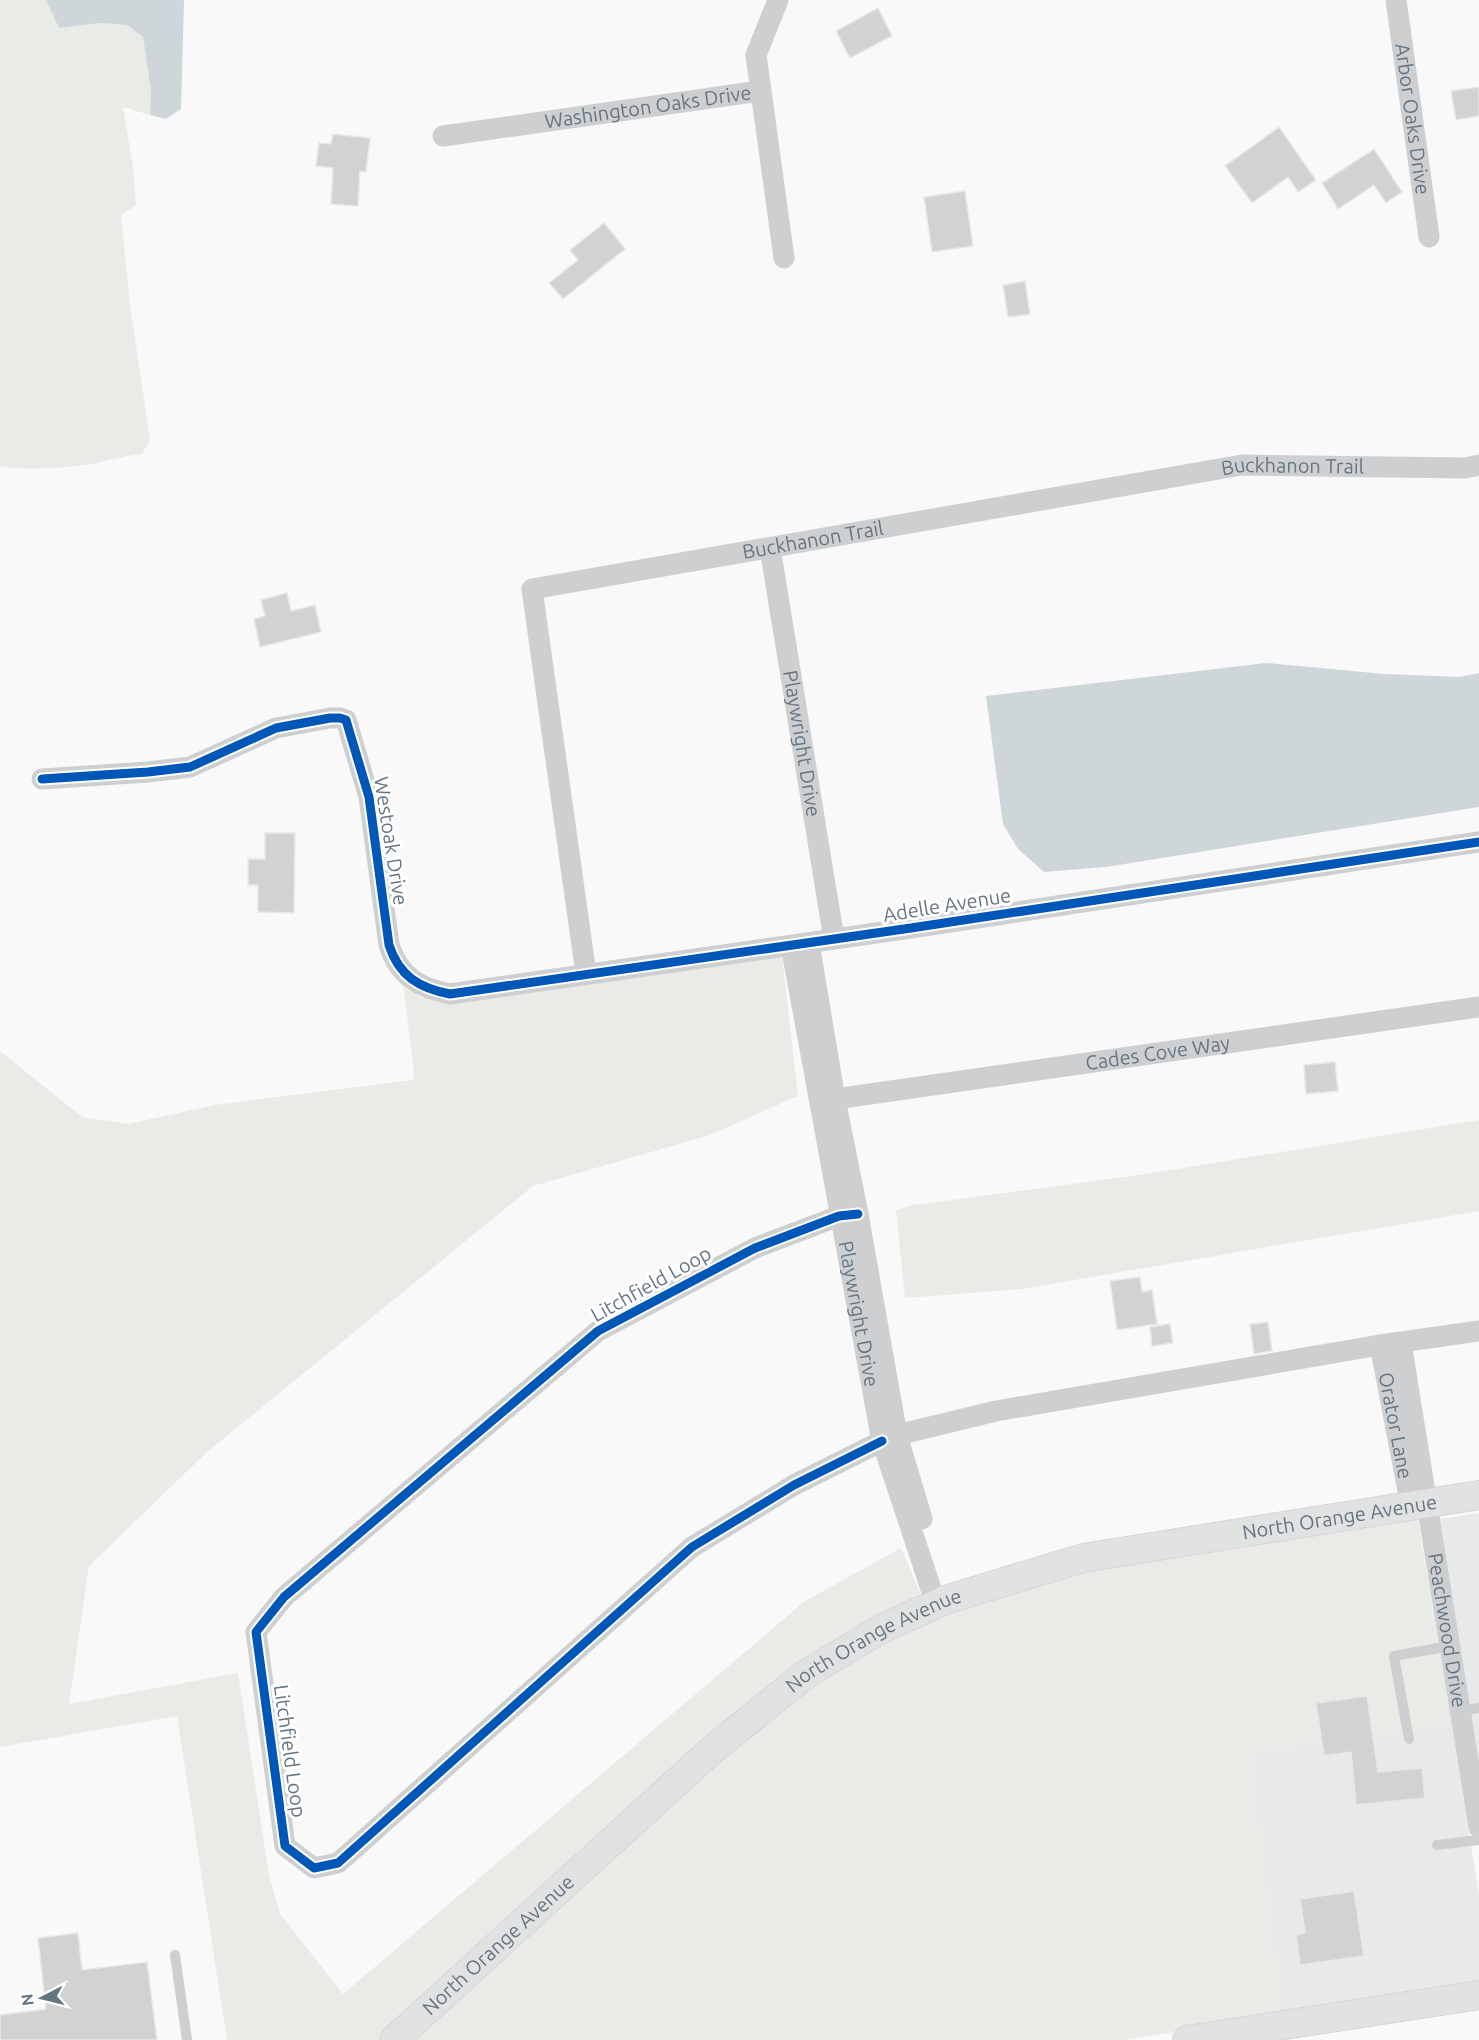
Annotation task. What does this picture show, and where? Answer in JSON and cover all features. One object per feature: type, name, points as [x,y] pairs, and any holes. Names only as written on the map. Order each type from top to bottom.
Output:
[{"type":"street","name":"Washington Oaks Drive","points":[[443,136],[760,91],[756,55],[778,0]]},
{"type":"street","name":"Arbor Oaks Drive","points":[[1396,0],[1429,237]]},
{"type":"street","points":[[760,91],[784,258]]},
{"type":"street","name":"Buckhanon Trail","points":[[586,974],[532,590],[1242,465],[1465,468],[1479,465]]},
{"type":"street","name":"Playwright Drive","points":[[770,548],[834,939]]},
{"type":"street","name":"Westoak Drive","points":[[42,779],[190,767],[276,728],[330,718],[346,720],[369,797],[389,945],[394,960],[404,974],[420,984]]},
{"type":"street","name":"Adelle Avenue","points":[[420,984],[435,991],[450,994],[1479,842]]},
{"type":"street","name":"Playwright Drive","points":[[800,944],[835,1099],[849,1215]]},
{"type":"street","name":"Playwright Drive","points":[[800,944],[890,1438],[941,1602]]},
{"type":"street","name":"Cades Cove Way","points":[[835,1099],[1479,1007]]},
{"type":"street","name":"Litchfield Loop","points":[[849,1215],[755,1248],[598,1331],[284,1597],[256,1632],[285,1846],[314,1869],[338,1863],[692,1547],[794,1485],[890,1438]]},
{"type":"street","points":[[890,1438],[996,1411],[1479,1331]]},
{"type":"street","name":"Orator Lane","points":[[1401,1343],[1419,1505]]},
{"type":"street","name":"Orator Lane","points":[[1380,1346],[1419,1505]]},
{"type":"street","name":"North Orange Avenue","points":[[394,2040],[722,1741],[806,1674],[881,1629],[941,1602],[1083,1558],[1479,1495]]},
{"type":"street","name":"Peachwood Drive","points":[[1419,1505],[1450,1646],[1470,1710],[1479,1827]]},
{"type":"street","points":[[1187,2040],[1276,2033],[1479,1995]]},
{"type":"lane","points":[[1409,1739],[1394,1656],[1450,1646]]},
{"type":"lane","points":[[1437,1845],[1479,1840]]},
{"type":"lane","points":[[175,1955],[187,2040]]},
{"type":"shaded area","points":[[0,0],[46,0],[59,28],[100,23],[127,25],[143,37],[151,91],[150,115],[123,107],[133,167],[136,205],[121,215],[130,305],[150,440],[142,454],[64,467],[36,469],[0,466]]},
{"type":"shaded area","points":[[46,0],[184,0],[181,109],[166,119],[150,115],[151,91],[143,37],[127,25],[100,23],[59,28]]},
{"type":"shaded area","points":[[1266,663],[1384,674],[1459,677],[1479,673],[1479,807],[1106,867],[1044,872],[1018,849],[1003,824],[986,696]]},
{"type":"shaded area","points":[[782,956],[798,1096],[707,1136],[533,1186],[207,1452],[89,1566],[69,1704],[238,1673],[269,1875],[280,1914],[343,1994],[805,1601],[901,1548],[923,1600],[706,1741],[379,2040],[227,2040],[177,1716],[0,1747],[0,1051],[82,1117],[128,1124],[215,1105],[414,1080],[403,985],[422,998]]},
{"type":"shaded area","points":[[1479,1120],[1479,1211],[1021,1289],[905,1298],[896,1210],[914,1205],[1140,1175]]},
{"type":"shaded area","points":[[1479,1513],[1479,1759],[1440,1519]]},
{"type":"shaded area","points":[[1417,1515],[1452,1725],[1249,1751],[1281,2016],[1123,2040],[408,2040],[720,1755],[812,1682],[940,1613],[1085,1568]]},
{"type":"shaded area","points":[[1452,1725],[1479,1895],[1479,1986],[1281,2016],[1249,1751]]},
{"type":"building","points":[[878,8],[892,36],[850,58],[836,31]]},
{"type":"building","points":[[1479,87],[1479,116],[1456,120],[1451,91]]},
{"type":"building","points":[[1279,127],[1316,180],[1298,192],[1288,177],[1252,203],[1225,166]]},
{"type":"building","points":[[333,134],[370,138],[366,172],[360,171],[358,206],[331,204],[333,168],[316,166],[319,143],[331,144]]},
{"type":"building","points":[[1374,149],[1402,192],[1386,203],[1374,185],[1338,209],[1322,183]]},
{"type":"building","points":[[965,191],[973,246],[932,252],[924,197]]},
{"type":"building","points":[[604,223],[625,249],[563,299],[549,283],[578,260],[570,250]]},
{"type":"building","points":[[1025,281],[1030,314],[1008,317],[1003,285]]},
{"type":"building","points":[[287,593],[291,611],[315,605],[321,632],[260,647],[254,619],[265,616],[261,600]]},
{"type":"building","points":[[265,833],[295,833],[294,913],[258,912],[258,885],[248,885],[248,859],[265,859]]},
{"type":"building","points":[[1335,1062],[1338,1091],[1306,1094],[1304,1065]]},
{"type":"building","points":[[1140,1277],[1142,1292],[1152,1290],[1157,1324],[1117,1330],[1110,1281]]},
{"type":"building","points":[[1268,1322],[1272,1351],[1254,1354],[1250,1324]]},
{"type":"building","points":[[1170,1324],[1173,1343],[1152,1346],[1150,1327]]},
{"type":"building","points":[[1367,1696],[1378,1772],[1422,1768],[1425,1798],[1356,1805],[1351,1752],[1324,1756],[1316,1703]]},
{"type":"building","points":[[1354,1891],[1364,1956],[1300,1965],[1296,1935],[1305,1933],[1300,1899]]},
{"type":"building","points":[[78,1933],[82,1970],[147,1962],[157,2040],[0,2040],[0,2015],[46,2009],[38,1938]]},
{"type":"cycle path","points":[[42,779],[190,767],[276,728],[330,718],[346,720],[369,797],[389,945],[393,956],[398,965],[412,979],[429,988],[450,994],[911,928],[1479,842]]},
{"type":"cycle path","points":[[858,1214],[839,1216],[755,1248],[598,1331],[284,1597],[256,1632],[285,1846],[314,1868],[338,1863],[692,1547],[794,1485],[882,1441]]}]
